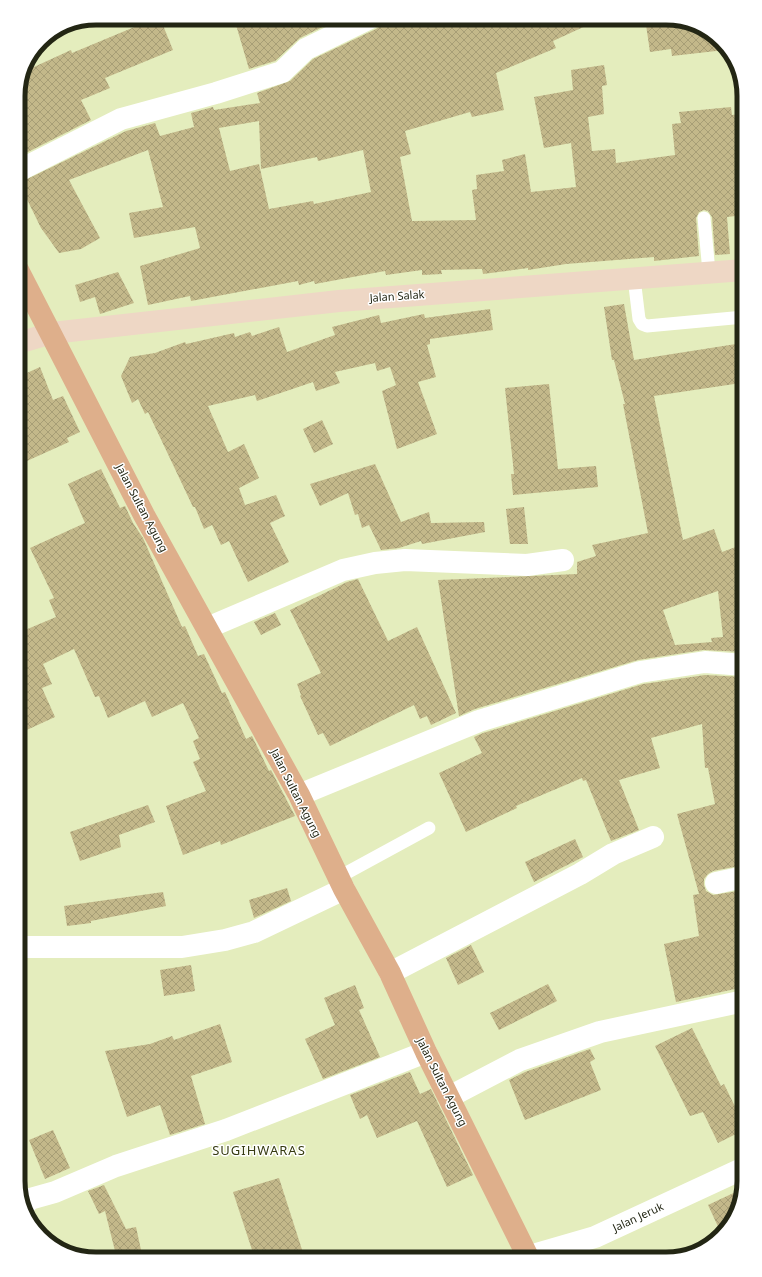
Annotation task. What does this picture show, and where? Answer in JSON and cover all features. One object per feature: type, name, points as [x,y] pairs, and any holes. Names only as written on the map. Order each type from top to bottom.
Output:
[{"type":"main road","name":"Jalan Salak","points":[[25,341],[52,333],[339,301],[737,270]]},
{"type":"main road","name":"Jalan Sultan Agung","points":[[25,283],[144,515],[299,795],[342,883],[390,973],[426,1052],[449,1097],[522,1252]]},
{"type":"street","points":[[25,168],[122,119],[216,93],[282,72],[306,49],[356,25]]},
{"type":"street","points":[[206,628],[342,570],[375,563],[405,560],[527,565],[563,560]]},
{"type":"street","points":[[299,795],[479,721],[640,672],[706,662],[737,664]]},
{"type":"street","points":[[390,973],[580,874],[612,854],[653,837]]},
{"type":"street","points":[[716,883],[737,878]]},
{"type":"street","points":[[25,947],[182,947],[225,940],[254,932],[342,883]]},
{"type":"street","points":[[449,1097],[520,1060],[600,1032],[737,1003]]},
{"type":"street","points":[[28,1201],[30,1199],[55,1192],[116,1166],[226,1130],[426,1052]]},
{"type":"street","name":"Jalan Jeruk","points":[[545,1252],[595,1237],[737,1171]]},
{"type":"lane","points":[[704,218],[709,272]]},
{"type":"lane","points":[[634,278],[639,319],[642,324],[647,326],[737,318]]},
{"type":"lane","points":[[342,883],[429,828]]},
{"type":"building","points":[[139,25],[163,25],[173,50],[105,78],[110,88],[81,100],[91,120],[25,153],[25,92],[30,69],[71,50],[72,53]]},
{"type":"building","points":[[236,25],[327,25],[300,38],[275,61],[249,69]]},
{"type":"building","points":[[381,25],[588,25],[553,41],[556,48],[496,73],[504,110],[472,117],[470,112],[405,131],[411,154],[400,157],[412,221],[476,220],[472,190],[477,189],[476,175],[504,171],[502,160],[525,154],[531,192],[576,187],[571,143],[544,148],[534,97],[573,90],[571,70],[604,65],[607,85],[602,86],[604,114],[588,117],[592,151],[615,149],[616,163],[675,155],[672,124],[681,123],[679,112],[731,107],[732,115],[737,114],[737,216],[727,217],[730,254],[715,255],[712,217],[708,211],[704,210],[699,212],[696,218],[699,256],[654,261],[654,257],[566,264],[528,270],[528,268],[483,274],[482,269],[441,270],[442,274],[422,275],[422,270],[386,275],[385,271],[315,284],[314,281],[299,285],[298,281],[191,301],[190,296],[148,305],[140,266],[200,248],[195,227],[134,238],[129,213],[163,207],[148,150],[69,180],[100,238],[81,249],[59,253],[41,228],[25,195],[25,180],[126,131],[155,123],[160,136],[194,127],[191,113],[213,107],[214,110],[260,103],[257,93],[290,81],[313,59],[376,29]],"holes":[[[259,121],[261,169],[317,157],[318,161],[363,150],[371,192],[314,204],[313,201],[269,209],[259,164],[230,171],[219,128]]]},
{"type":"building","points":[[646,25],[670,25],[689,29],[705,37],[720,51],[672,56],[671,49],[650,52]]},
{"type":"building","points":[[118,272],[134,303],[100,314],[95,297],[80,302],[75,285]]},
{"type":"building","points":[[624,304],[634,360],[736,344],[737,384],[654,396],[683,540],[714,529],[722,552],[737,547],[737,652],[703,650],[638,660],[475,709],[459,716],[438,580],[577,574],[577,562],[596,556],[592,545],[648,533],[623,404],[625,404],[614,360],[612,360],[604,307]],"holes":[[[718,591],[723,637],[711,638],[712,642],[675,645],[663,610]]]},
{"type":"building","points":[[490,309],[493,330],[430,339],[430,344],[427,345],[436,377],[418,382],[437,434],[397,449],[382,391],[396,385],[390,367],[377,371],[375,363],[335,372],[340,383],[316,391],[313,382],[257,401],[255,395],[208,406],[228,452],[244,444],[259,478],[239,488],[245,505],[276,495],[285,516],[270,523],[289,562],[248,582],[229,541],[221,545],[212,525],[204,529],[195,507],[193,507],[148,412],[145,414],[138,399],[132,403],[121,376],[130,357],[155,353],[185,342],[186,344],[234,333],[235,337],[250,332],[252,336],[279,327],[287,352],[335,335],[332,327],[379,315],[381,323],[424,314],[425,318]]},
{"type":"building","points":[[40,367],[53,400],[63,396],[80,432],[67,438],[69,442],[25,462],[25,374]]},
{"type":"building","points":[[549,384],[558,469],[596,466],[598,487],[513,495],[511,474],[514,474],[505,388]]},
{"type":"building","points":[[322,420],[333,444],[314,453],[303,429]]},
{"type":"building","points":[[375,464],[401,522],[429,512],[431,523],[484,522],[485,532],[422,544],[421,541],[399,548],[381,550],[369,525],[362,528],[358,514],[355,515],[348,493],[320,506],[310,484]]},
{"type":"building","points":[[101,469],[120,508],[125,506],[133,523],[143,538],[182,627],[185,626],[198,656],[204,654],[222,693],[225,692],[246,739],[252,736],[269,771],[271,770],[295,816],[221,845],[220,841],[183,855],[166,806],[206,791],[193,762],[200,759],[193,741],[199,738],[183,703],[152,717],[145,701],[108,718],[99,696],[95,697],[74,649],[43,664],[52,684],[42,688],[55,717],[25,731],[25,630],[56,617],[49,600],[54,598],[30,548],[85,523],[68,484]]},
{"type":"building","points":[[524,507],[528,544],[510,544],[506,509]]},
{"type":"building","points":[[358,579],[388,641],[417,627],[456,713],[431,725],[427,716],[420,719],[414,705],[330,746],[323,733],[318,735],[300,696],[301,695],[297,684],[321,673],[290,610],[347,582]]},
{"type":"building","points":[[275,613],[281,625],[261,635],[254,622]]},
{"type":"building","points":[[705,675],[737,677],[737,866],[713,871],[704,879],[704,885],[706,891],[713,895],[737,891],[737,989],[676,1002],[664,944],[699,936],[693,895],[699,894],[677,814],[715,804],[708,768],[705,768],[702,724],[651,738],[660,768],[619,780],[639,830],[611,841],[586,780],[583,781],[582,778],[516,806],[517,808],[466,832],[439,773],[482,753],[474,737],[483,733],[643,684]]},
{"type":"building","points":[[148,805],[155,822],[119,835],[121,847],[80,861],[70,832]]},
{"type":"building","points":[[575,839],[583,857],[534,882],[525,862]]},
{"type":"building","points":[[287,888],[291,901],[254,918],[249,900]]},
{"type":"building","points":[[163,892],[166,906],[91,921],[91,923],[67,926],[64,906]]},
{"type":"building","points":[[471,945],[484,972],[458,985],[446,958]]},
{"type":"building","points":[[191,965],[195,991],[164,996],[160,970]]},
{"type":"building","points":[[548,984],[557,1001],[499,1030],[490,1013]]},
{"type":"building","points":[[355,985],[364,1008],[359,1010],[380,1057],[323,1079],[305,1039],[335,1025],[324,998]]},
{"type":"building","points":[[220,1024],[232,1062],[191,1076],[205,1124],[170,1135],[160,1105],[127,1117],[105,1051],[150,1044],[172,1036],[174,1040]]},
{"type":"building","points":[[692,1028],[721,1086],[724,1084],[737,1111],[737,1134],[718,1143],[703,1112],[690,1116],[655,1046]]},
{"type":"building","points":[[590,1049],[595,1059],[590,1062],[601,1090],[525,1120],[509,1080],[525,1072]]},
{"type":"building","points":[[410,1072],[420,1094],[431,1089],[473,1175],[447,1187],[417,1121],[377,1138],[367,1115],[360,1119],[350,1095]]},
{"type":"building","points":[[53,1130],[70,1168],[45,1179],[29,1140]]},
{"type":"building","points":[[279,1178],[303,1252],[253,1252],[233,1192]]},
{"type":"building","points":[[104,1185],[126,1229],[136,1227],[141,1252],[115,1252],[105,1211],[99,1214],[88,1191]]},
{"type":"building","points":[[736,1192],[730,1212],[719,1228],[708,1205]]},
{"type":"district","name":"SUGIHWARAS","points":[[259,1150]]}]
